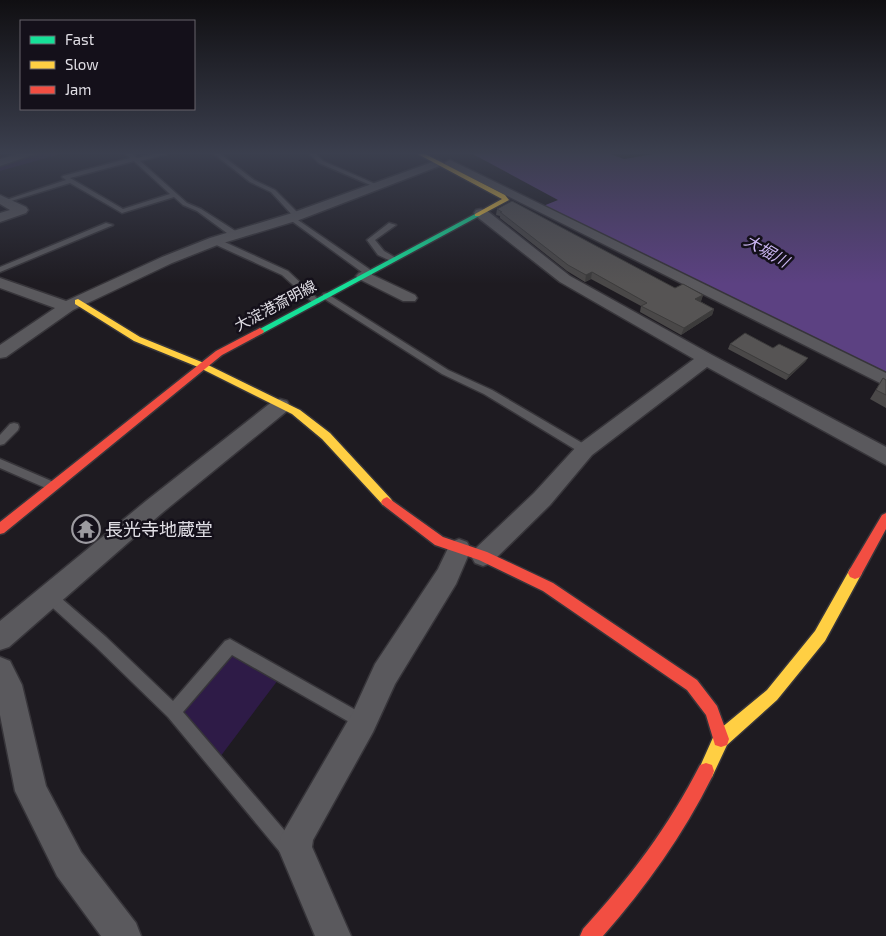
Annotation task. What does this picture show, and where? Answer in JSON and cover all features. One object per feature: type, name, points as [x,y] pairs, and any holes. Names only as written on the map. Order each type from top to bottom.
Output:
[{"type":"street","points":[[0,353],[73,305],[167,260],[215,240],[294,217],[349,197]]},
{"type":"street","name":"大淀港斎明線","points":[[0,529],[201,366],[235,344],[506,199],[502,197]]},
{"type":"street","points":[[513,197],[886,380]]},
{"type":"street","points":[[0,218],[21,210],[3,200]]},
{"type":"street","points":[[481,213],[565,279],[886,457]]},
{"type":"street","points":[[366,275],[409,298]]},
{"type":"street","points":[[0,283],[73,305],[137,339],[201,366],[280,406],[296,412],[315,426],[394,508],[439,541],[548,587],[692,686],[712,711],[721,739]]},
{"type":"street","points":[[334,936],[295,848],[298,836],[363,722],[385,674],[447,576],[471,553],[542,499],[585,450],[706,358]]},
{"type":"street","points":[[0,638],[154,507],[280,406]]},
{"type":"street","points":[[590,936],[627,896],[653,860],[697,790],[721,739],[748,718],[772,695],[820,636],[886,518]]},
{"type":"street","points":[[0,670],[8,685],[30,791],[70,864],[123,936]]},
{"type":"lane","points":[[99,197],[122,211],[167,197]]},
{"type":"lane","points":[[178,197],[185,204],[206,214],[234,234]]},
{"type":"lane","points":[[278,197],[294,217],[366,275]]},
{"type":"lane","points":[[0,270],[109,225]]},
{"type":"lane","points":[[392,225],[371,240],[381,253],[393,260]]},
{"type":"lane","points":[[215,240],[280,270],[321,298],[445,372],[488,392],[585,450]]},
{"type":"lane","points":[[0,441],[14,427]]},
{"type":"lane","points":[[0,463],[52,486]]},
{"type":"lane","points":[[49,596],[101,642],[173,712],[286,846],[295,848]]},
{"type":"lane","points":[[173,712],[230,646],[363,722]]},
{"type":"shaded area","points":[[230,652],[278,680],[220,757],[184,715],[187,702]]},
{"type":"water","name":"大堀川","points":[[552,197],[886,197],[886,375],[652,258],[543,206],[558,200]]},
{"type":"building","points":[[512,201],[675,288],[683,284],[703,295],[695,299],[714,309],[684,328],[641,306],[647,303],[592,272],[586,275],[568,265],[497,209]]},
{"type":"building","points":[[745,333],[773,348],[779,344],[808,358],[789,375],[730,344]]},
{"type":"building","points":[[883,378],[886,380],[886,395],[876,390]]},
{"type":"traffic: fast","points":[[260,331],[477,215]]},
{"type":"traffic: slow","points":[[477,215],[506,200],[504,197]]},
{"type":"traffic: slow","points":[[78,302],[137,339],[201,365],[296,412],[326,436],[387,502]]},
{"type":"traffic: slow","points":[[706,771],[721,739],[772,695],[820,636],[855,573]]},
{"type":"traffic: jam","points":[[0,529],[219,353],[260,331]]},
{"type":"traffic: jam","points":[[387,502],[439,541],[483,556],[548,587],[692,685],[712,711],[721,739]]},
{"type":"traffic: jam","points":[[855,573],[886,518]]},
{"type":"traffic: jam","points":[[590,936],[654,858],[682,816],[706,771]]},
{"type":"place","name":"長光寺地蔵堂","points":[[86,529]]}]
